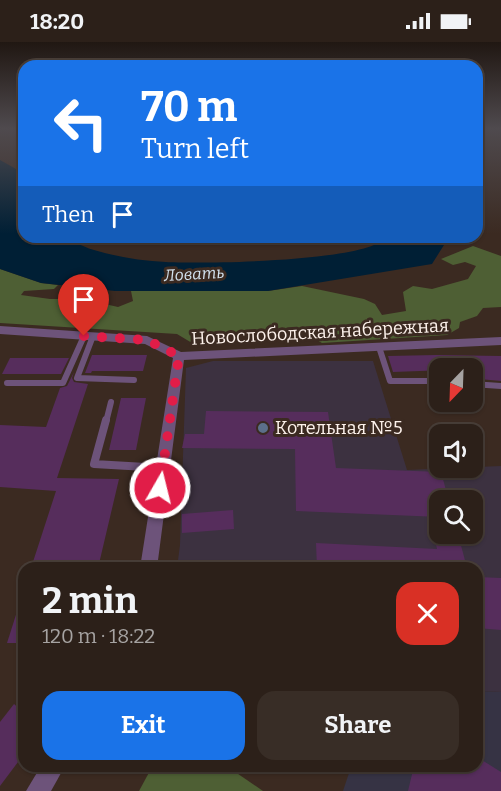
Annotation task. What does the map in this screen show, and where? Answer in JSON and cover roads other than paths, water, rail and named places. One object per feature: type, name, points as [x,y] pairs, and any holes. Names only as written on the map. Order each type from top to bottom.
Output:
[{"type":"street","name":"Новослободская набережная","points":[[0,330],[147,340],[179,356],[501,341]]},
{"type":"street","points":[[149,562],[179,356]]},
{"type":"street","points":[[38,791],[50,772]]},
{"type":"lane","points":[[89,336],[77,378],[134,380]]},
{"type":"lane","points":[[7,383],[63,383],[89,336]]},
{"type":"lane","points":[[379,347],[390,381],[429,381]]},
{"type":"lane","points":[[483,385],[501,386]]},
{"type":"lane","points":[[111,402],[94,464],[163,468]]},
{"type":"water","name":"Ловать","points":[[0,164],[7,164],[16,169],[18,243],[76,243],[112,255],[185,263],[283,260],[350,252],[376,243],[445,243],[432,264],[268,291],[115,291],[41,283],[0,269]]},
{"type":"place","name":"Котельная №5","points":[[263,428]]}]
